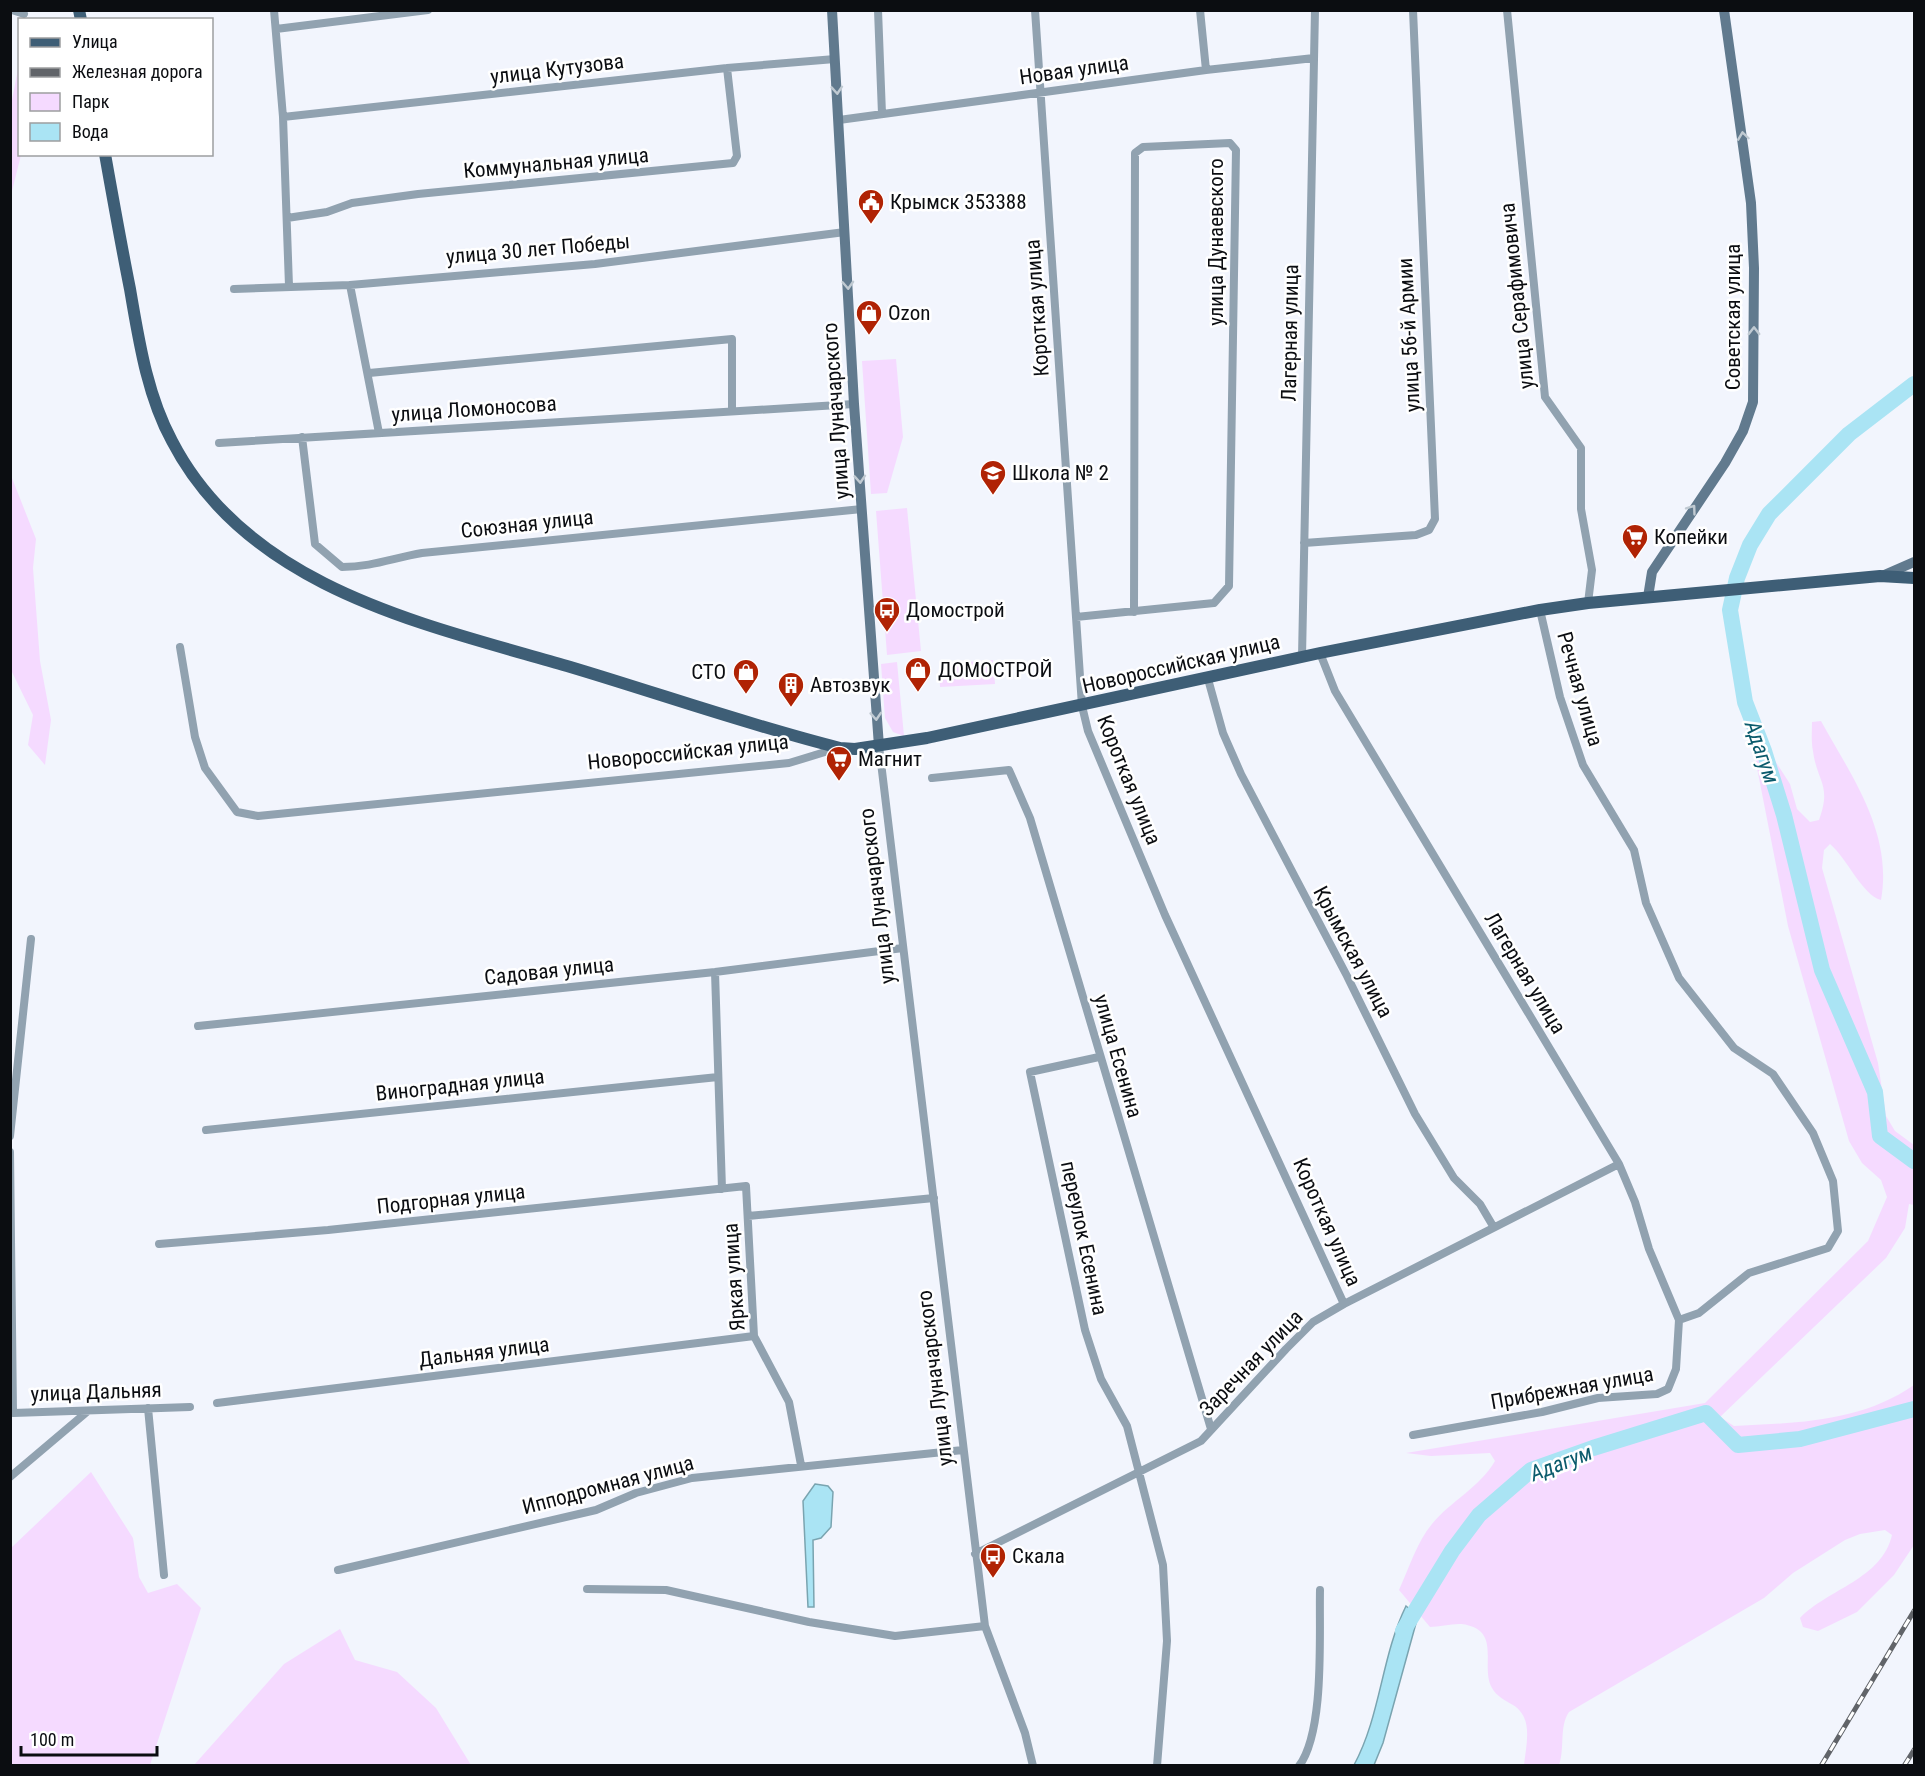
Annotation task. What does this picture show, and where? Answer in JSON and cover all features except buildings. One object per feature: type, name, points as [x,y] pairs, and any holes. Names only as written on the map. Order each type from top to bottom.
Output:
[{"type":"main road","name":"улица Луначарского","points":[[832,10],[854,404],[879,747]]},
{"type":"main road","name":"Советская улица","points":[[1648,597],[1652,572],[1725,463],[1743,431],[1753,402],[1754,268],[1751,203],[1724,10]]},
{"type":"main road","points":[[105,156],[136,327],[159,413],[172,442],[191,472],[223,513],[254,539],[292,566],[338,591],[386,610],[486,644],[840,748]]},
{"type":"main road","points":[[1880,576],[1914,562]]},
{"type":"main road","name":"Новороссийская улица","points":[[840,748],[879,747],[1082,706],[1320,653],[1540,610],[1587,603],[1880,576],[1914,578]]},
{"type":"street","points":[[12,10],[24,14]]},
{"type":"street","points":[[274,10],[283,117],[289,286]]},
{"type":"street","points":[[276,29],[428,10]]},
{"type":"street","points":[[878,10],[882,114]]},
{"type":"street","name":"Короткая улица","points":[[1035,10],[1082,706],[1088,731],[1165,915],[1344,1304]]},
{"type":"street","points":[[1200,10],[1206,70]]},
{"type":"street","name":"Лагерная улица","points":[[1302,657],[1315,10]]},
{"type":"street","name":"улица 56-й Армии","points":[[1304,543],[1416,535],[1429,530],[1435,519],[1413,10]]},
{"type":"street","name":"улица Серафимовича","points":[[1507,10],[1545,397],[1581,448],[1581,509],[1592,570],[1587,603]]},
{"type":"street","name":"улица Кутузова","points":[[283,117],[835,58]]},
{"type":"street","name":"Новая улица","points":[[839,120],[1206,70],[1314,58]]},
{"type":"street","name":"Коммунальная улица","points":[[287,218],[327,212],[352,203],[418,194],[733,163],[737,156],[727,68]]},
{"type":"street","name":"улица Дунаевского","points":[[1230,143],[1236,150],[1229,586],[1214,603],[1134,612],[1136,153],[1143,147],[1230,143]]},
{"type":"street","name":"улица 30 лет Победы","points":[[234,289],[350,285],[595,264],[845,232]]},
{"type":"street","points":[[350,285],[369,372],[379,433]]},
{"type":"street","points":[[369,372],[732,339],[732,411]]},
{"type":"street","name":"улица Ломоносова","points":[[219,443],[854,404]]},
{"type":"street","name":"Союзная улица","points":[[302,437],[315,544],[342,567],[370,567],[388,559],[422,553],[862,509]]},
{"type":"street","name":"Речная улица","points":[[1540,610],[1560,697],[1583,765],[1634,850],[1646,903],[1679,978],[1734,1048],[1773,1074],[1813,1133],[1833,1181],[1838,1231],[1828,1248],[1749,1273],[1699,1312],[1679,1320]]},
{"type":"street","points":[[1076,617],[1134,612]]},
{"type":"street","name":"Новороссийская улица","points":[[180,647],[195,737],[205,768],[237,812],[258,816],[789,763],[840,748]]},
{"type":"street","name":"Лагерная улица","points":[[1320,653],[1335,691],[1618,1164],[1635,1202],[1648,1249],[1679,1320]]},
{"type":"street","name":"Крымская улица","points":[[1208,679],[1223,733],[1241,774],[1415,1114],[1454,1178],[1480,1204],[1493,1226]]},
{"type":"street","name":"улица Луначарского","points":[[879,747],[985,1626],[1025,1733],[1033,1766]]},
{"type":"street","name":"улица Есенина","points":[[932,778],[1009,770],[1030,818],[1211,1429]]},
{"type":"street","points":[[10,1136],[31,939]]},
{"type":"street","name":"Садовая улица","points":[[198,1026],[714,972],[903,948]]},
{"type":"street","points":[[714,972],[722,1189]]},
{"type":"street","name":"переулок Есенина","points":[[1099,1056],[1030,1072],[1085,1330],[1101,1379],[1126,1426],[1139,1474]]},
{"type":"street","name":"Виноградная улица","points":[[206,1130],[718,1077]]},
{"type":"street","name":"улица Дальняя","points":[[10,1152],[13,1413],[190,1407]]},
{"type":"street","name":"Заречная улица","points":[[975,1554],[1201,1441],[1313,1322],[1493,1226],[1618,1164]]},
{"type":"street","name":"Подгорная улица","points":[[159,1244],[746,1186]]},
{"type":"street","name":"Яркая улица","points":[[746,1186],[754,1336],[789,1402],[801,1465]]},
{"type":"street","points":[[748,1216],[934,1198]]},
{"type":"street","name":"Прибрежная улица","points":[[1413,1435],[1542,1412],[1598,1398],[1657,1394],[1668,1389],[1676,1369],[1679,1320]]},
{"type":"street","name":"Дальняя улица","points":[[218,1403],[754,1336]]},
{"type":"street","points":[[148,1408],[164,1575]]},
{"type":"street","points":[[10,1477],[88,1411]]},
{"type":"street","name":"Ипподромная улица","points":[[338,1570],[596,1510],[636,1493],[692,1478],[963,1450]]},
{"type":"street","points":[[1139,1474],[1163,1565],[1167,1641],[1158,1766]]},
{"type":"street","points":[[587,1589],[666,1590],[809,1622],[895,1636],[985,1626]]},
{"type":"street","points":[[1299,1766],[1307,1755],[1316,1716],[1320,1590]]},
{"type":"green space","points":[[18,69],[18,156],[21,156],[11,195],[11,105]]},
{"type":"green space","points":[[896,359],[903,437],[887,493],[871,494],[862,361]]},
{"type":"green space","points":[[10,473],[36,539],[33,568],[40,661],[51,720],[45,765],[28,745],[33,715],[11,670]]},
{"type":"green space","points":[[907,508],[921,651],[887,655],[876,511]]},
{"type":"green space","points":[[993,660],[995,684],[940,687],[939,664]]},
{"type":"green space","points":[[897,662],[904,736],[893,732],[885,718],[881,664]]},
{"type":"green space","points":[[1747,717],[1790,784],[1797,809],[1810,822],[1819,820],[1824,799],[1812,747],[1812,722],[1821,721],[1857,785],[1875,829],[1881,852],[1883,875],[1881,900],[1867,891],[1830,844],[1824,850],[1822,868],[1878,1063],[1886,1116],[1895,1131],[1914,1145],[1914,1205],[1909,1204],[1905,1228],[1886,1258],[1720,1417],[1734,1426],[1781,1424],[1828,1418],[1872,1407],[1914,1385],[1914,1545],[1894,1575],[1857,1612],[1818,1631],[1803,1627],[1800,1618],[1866,1573],[1886,1550],[1892,1535],[1885,1530],[1860,1534],[1845,1540],[1793,1573],[1764,1598],[1569,1712],[1564,1724],[1559,1765],[1524,1765],[1527,1732],[1524,1717],[1520,1710],[1499,1696],[1492,1688],[1484,1635],[1477,1629],[1463,1624],[1430,1627],[1399,1590],[1418,1547],[1432,1524],[1482,1479],[1495,1461],[1490,1453],[1431,1456],[1406,1453],[1705,1403],[1868,1241],[1887,1197],[1881,1180],[1862,1163],[1849,1141],[1788,926]]},
{"type":"green space","points":[[91,1472],[133,1538],[139,1577],[148,1593],[177,1584],[201,1608],[150,1765],[11,1765],[11,1548]]},
{"type":"green space","points":[[340,1629],[355,1660],[397,1672],[436,1708],[471,1765],[194,1765],[284,1664]]},
{"type":"water","points":[[815,1484],[828,1486],[833,1492],[831,1527],[821,1538],[813,1540],[814,1607],[808,1607],[803,1501]]},
{"type":"water","points":[[1406,1606],[1418,1616],[1383,1743],[1374,1765],[1354,1765],[1370,1726],[1391,1645]]},
{"type":"waterway","name":"Адагум","points":[[1914,384],[1849,434],[1769,514],[1750,545],[1737,578],[1730,610],[1745,702],[1764,751],[1784,815],[1822,970],[1875,1092],[1880,1136],[1914,1161]]},
{"type":"waterway","name":"Адагум","points":[[1403,1631],[1452,1551],[1479,1515],[1531,1470],[1706,1413],[1738,1445],[1800,1439],[1914,1409]]},
{"type":"railway","points":[[1821,1766],[1914,1611]]},
{"type":"railway","points":[[1904,1766],[1914,1750]]},
{"type":"place","name":"Крымск 353388","points":[[871,225]]},
{"type":"place","name":"Ozon","points":[[869,336]]},
{"type":"place","name":"Школа № 2","points":[[993,496]]},
{"type":"place","name":"Копейки","points":[[1635,560]]},
{"type":"place","name":"Домострой","points":[[887,633]]},
{"type":"place","name":"ДОМОСТРОЙ","points":[[918,693]]},
{"type":"place","name":"СТО","points":[[746,695]]},
{"type":"place","name":"Автозвук","points":[[791,708]]},
{"type":"place","name":"Магнит","points":[[839,782]]},
{"type":"place","name":"Скала","points":[[993,1579]]}]
